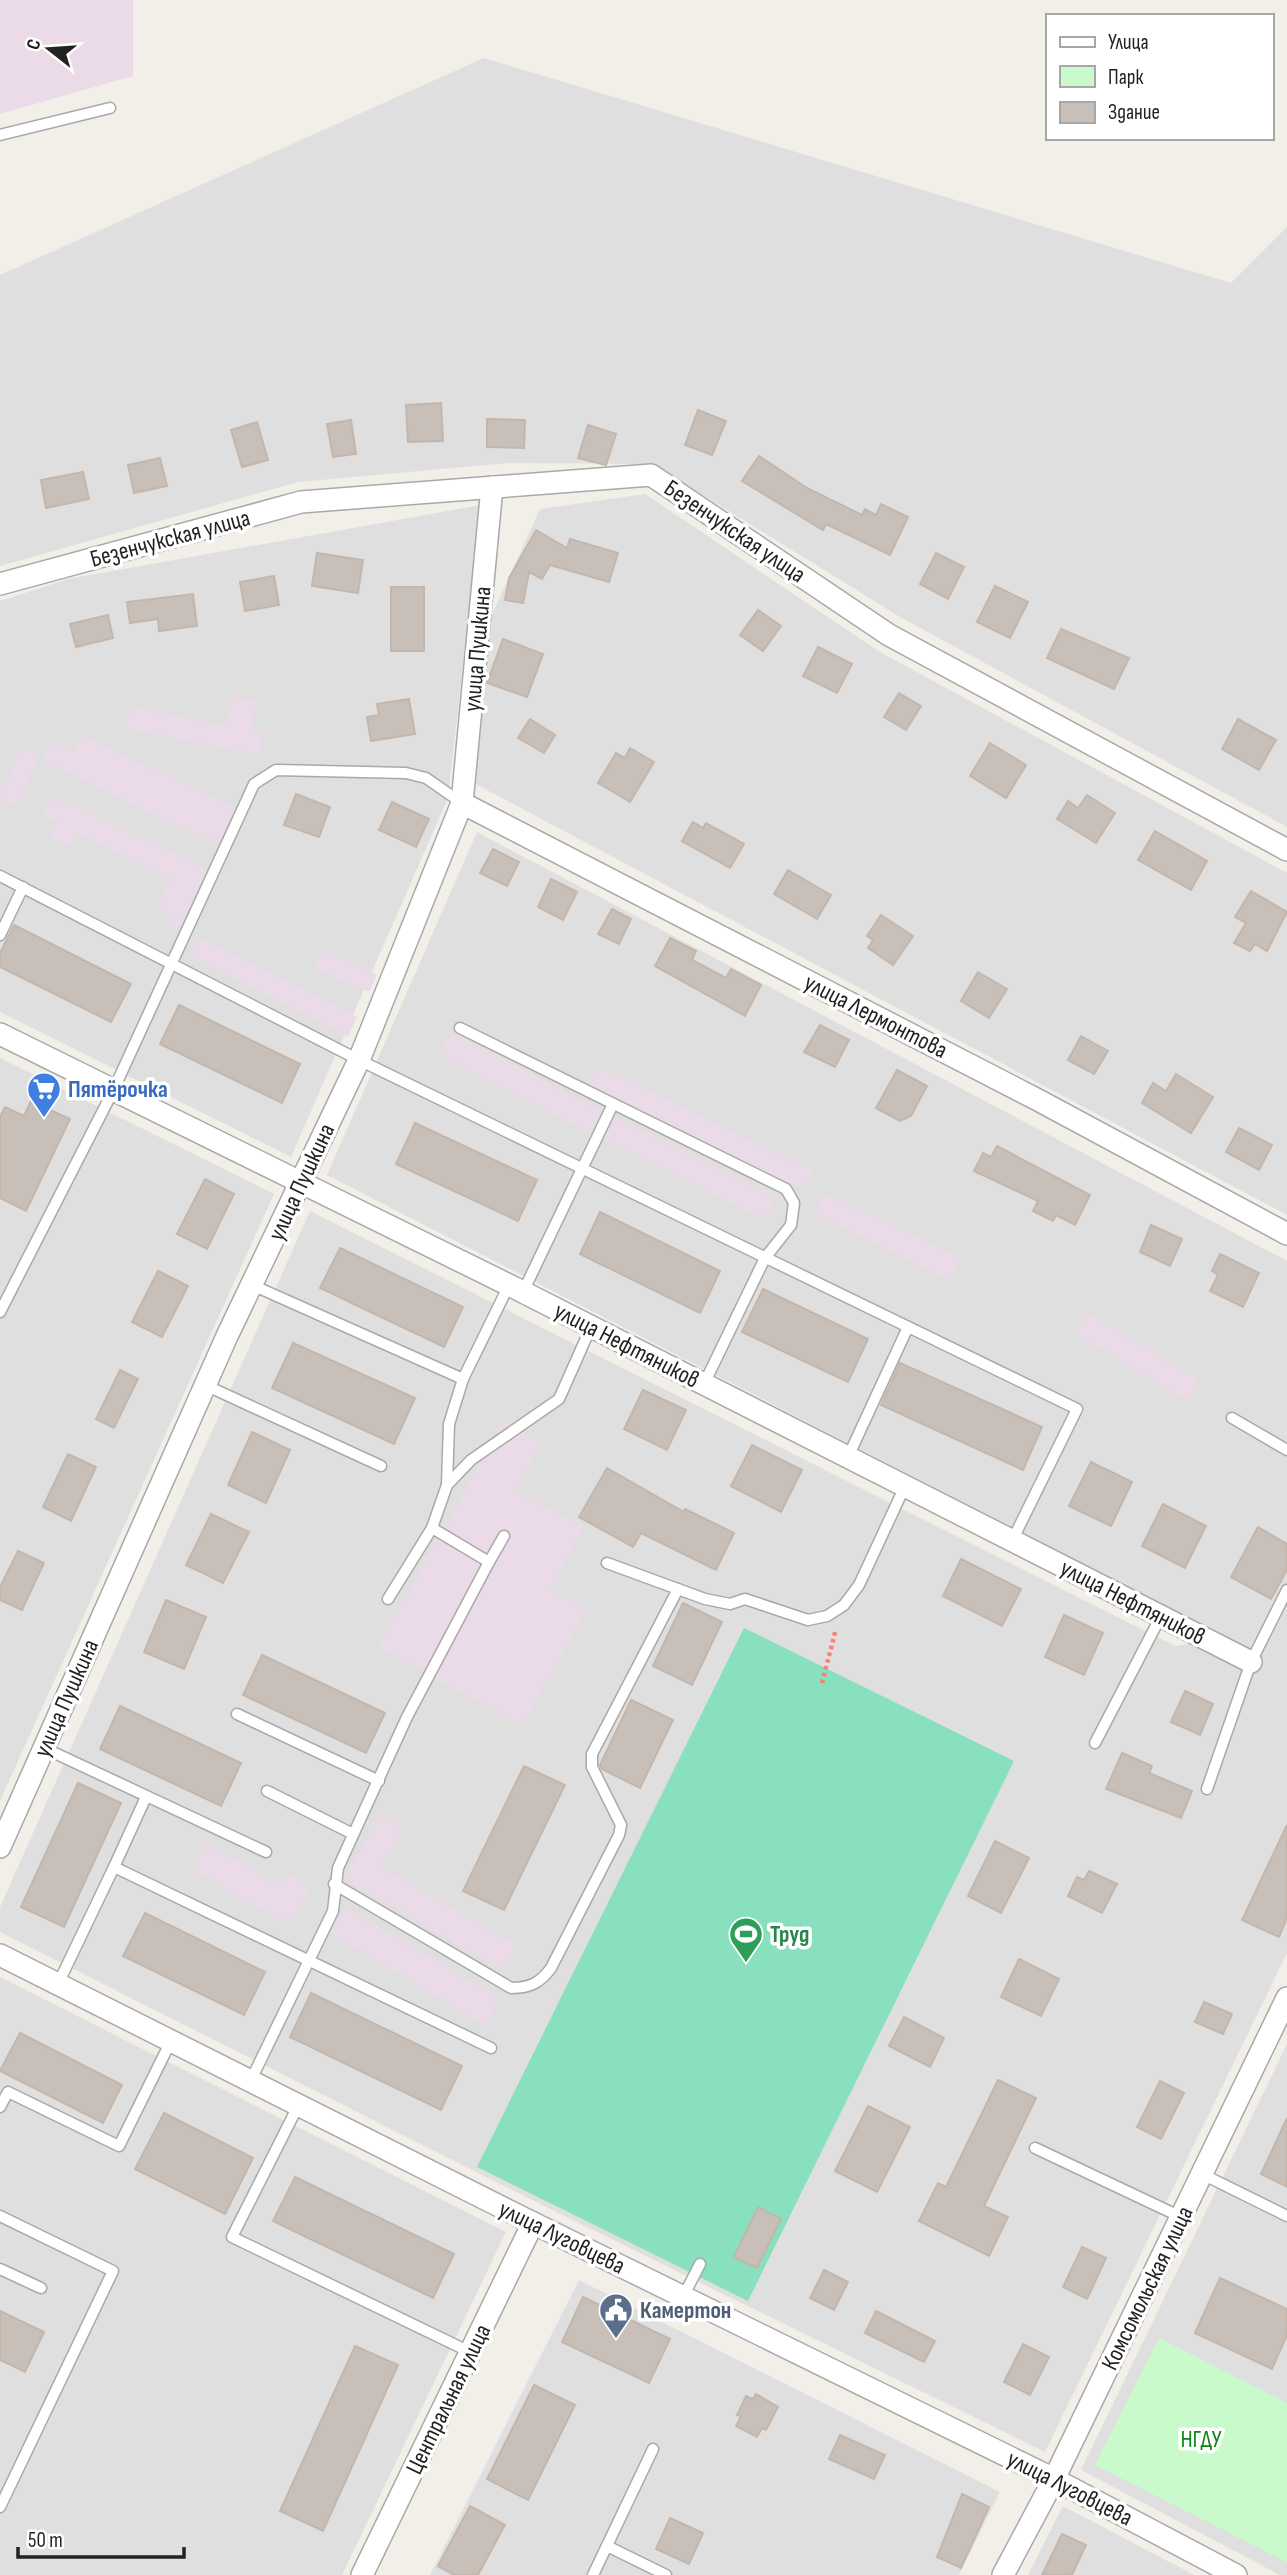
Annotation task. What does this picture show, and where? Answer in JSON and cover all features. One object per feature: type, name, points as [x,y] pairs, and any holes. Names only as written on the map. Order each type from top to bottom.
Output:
[{"type":"street","name":"Безенчукская улица","points":[[0,584],[301,502],[651,475],[889,635],[1287,850]]},
{"type":"street","name":"улица Пушкина","points":[[0,1847],[205,1385],[359,1060],[462,803],[492,487]]},
{"type":"street","name":"улица Лермонтова","points":[[462,803],[1038,1100],[1287,1234]]},
{"type":"street","name":"улица Нефтяников","points":[[0,1034],[591,1326],[1251,1662]]},
{"type":"street","name":"улица Луговцева","points":[[0,1955],[533,2223],[1054,2479],[1236,2575]]},
{"type":"street","name":"Комсомольская улица","points":[[1003,2575],[1054,2479],[1287,1998]]},
{"type":"street","name":"Центральная улица","points":[[362,2575],[533,2223]]},
{"type":"lane","points":[[0,135],[110,108]]},
{"type":"lane","points":[[0,1312],[113,1091],[254,784],[264,775],[288,769],[406,773],[426,778],[462,803]]},
{"type":"lane","points":[[0,876],[173,962],[359,1060],[1077,1409],[1012,1541]]},
{"type":"lane","points":[[0,935],[23,887]]},
{"type":"lane","points":[[460,1028],[786,1189],[794,1203],[791,1225],[765,1258],[704,1384]]},
{"type":"lane","points":[[388,1598],[432,1528],[447,1485],[449,1424],[463,1379],[583,1168],[613,1104]]},
{"type":"lane","points":[[252,1285],[463,1379]]},
{"type":"lane","points":[[447,1485],[471,1460],[559,1399],[591,1326]]},
{"type":"lane","points":[[848,1457],[908,1327]]},
{"type":"lane","points":[[205,1385],[381,1466]]},
{"type":"lane","points":[[1233,1418],[1287,1450]]},
{"type":"lane","points":[[607,1563],[678,1589],[730,1604],[745,1599],[808,1620],[827,1616],[844,1605],[859,1585],[905,1486]]},
{"type":"lane","points":[[432,1528],[488,1562]]},
{"type":"lane","points":[[250,2082],[332,1911],[338,1868],[407,1717],[504,1536]]},
{"type":"lane","points":[[334,1884],[511,1988],[524,1988],[542,1979],[551,1968],[619,1835],[621,1825],[592,1767],[592,1754],[678,1589]]},
{"type":"lane","points":[[1207,1789],[1251,1662],[1287,1590]]},
{"type":"lane","points":[[1095,1743],[1161,1616]]},
{"type":"lane","points":[[237,1714],[379,1781]]},
{"type":"lane","points":[[44,1748],[266,1852]]},
{"type":"lane","points":[[267,1791],[353,1834]]},
{"type":"lane","points":[[58,1984],[146,1797]]},
{"type":"lane","points":[[114,1867],[491,2048]]},
{"type":"lane","points":[[0,2107],[8,2092],[119,2146],[171,2041]]},
{"type":"lane","points":[[298,2106],[232,2237],[470,2352]]},
{"type":"lane","points":[[1035,2148],[1181,2217]]},
{"type":"lane","points":[[1202,2175],[1287,2217]]},
{"type":"lane","points":[[0,2216],[114,2271],[0,2506]]},
{"type":"lane","points":[[683,2297],[699,2263]]},
{"type":"lane","points":[[0,2269],[41,2288]]},
{"type":"lane","points":[[593,2575],[653,2449]]},
{"type":"lane","points":[[607,2546],[666,2575]]},
{"type":"path","points":[[822,1683],[844,1605]]},
{"type":"shaded area","points":[[0,0],[133,0],[133,76],[0,114]]},
{"type":"shaded area","points":[[484,58],[1231,283],[1287,227],[1287,827],[900,617],[653,464],[509,463],[298,482],[0,566],[0,275]]},
{"type":"shaded area","points":[[645,494],[880,652],[1287,873],[1287,1215],[470,781],[491,617],[540,509]]},
{"type":"shaded area","points":[[481,505],[448,798],[291,1157],[0,1012],[0,601],[68,579]]},
{"type":"shaded area","points":[[233,697],[256,701],[250,729],[263,732],[258,755],[126,728],[131,707],[227,726]]},
{"type":"shaded area","points":[[82,736],[235,808],[218,844],[43,761],[51,743],[73,752]]},
{"type":"shaded area","points":[[22,747],[39,754],[18,806],[0,799],[0,783],[6,785]]},
{"type":"shaded area","points":[[53,795],[206,870],[178,928],[165,922],[169,913],[158,907],[172,878],[77,832],[69,846],[50,837],[57,822],[43,815]]},
{"type":"shaded area","points":[[477,832],[1287,1261],[1287,1953],[1045,2452],[542,2205],[0,1932],[0,1907],[310,1211],[1175,1646],[1198,1643],[1204,1626],[327,1175]]},
{"type":"shaded area","points":[[199,938],[357,1017],[348,1037],[190,955]]},
{"type":"shaded area","points":[[321,950],[377,975],[369,992],[314,967]]},
{"type":"shaded area","points":[[451,1033],[601,1110],[590,1133],[440,1055]]},
{"type":"shaded area","points":[[0,1058],[274,1194],[0,1801]]},
{"type":"shaded area","points":[[598,1067],[812,1170],[803,1189],[589,1086]]},
{"type":"shaded area","points":[[615,1116],[776,1197],[765,1220],[604,1138]]},
{"type":"shaded area","points":[[825,1194],[960,1258],[949,1280],[815,1215]]},
{"type":"shaded area","points":[[1089,1313],[1199,1380],[1187,1401],[1076,1334]]},
{"type":"shaded area","points":[[503,1422],[540,1443],[515,1490],[583,1527],[549,1589],[586,1610],[522,1726],[379,1647]]},
{"type":"shaded area","points":[[381,1815],[403,1828],[381,1867],[516,1945],[502,1970],[344,1879]]},
{"type":"shaded area","points":[[207,1844],[281,1886],[288,1874],[310,1887],[289,1924],[192,1870]]},
{"type":"shaded area","points":[[345,1907],[500,1999],[485,2025],[331,1933]]},
{"type":"shaded area","points":[[0,1977],[506,2232],[342,2575],[0,2575]]},
{"type":"shaded area","points":[[1287,2044],[1287,2575],[1280,2575],[1081,2470]]},
{"type":"shaded area","points":[[579,2280],[1000,2492],[959,2575],[430,2575]]},
{"type":"shaded area","points":[[1063,2506],[1194,2575],[1028,2575]]},
{"type":"green space","name":"Труд","points":[[744,1628],[1014,1761],[748,2301],[477,2167]]},
{"type":"green space","name":"НГДУ","points":[[1159,2338],[1287,2403],[1287,2562],[1095,2465]]},
{"type":"building","points":[[441,403],[443,441],[408,442],[406,405]]},
{"type":"building","points":[[698,410],[726,421],[712,455],[685,445]]},
{"type":"building","points":[[487,419],[525,420],[524,448],[487,447]]},
{"type":"building","points":[[351,420],[356,454],[333,457],[327,424]]},
{"type":"building","points":[[257,422],[268,460],[242,467],[231,430]]},
{"type":"building","points":[[588,425],[616,434],[606,465],[578,458]]},
{"type":"building","points":[[759,456],[807,488],[862,515],[865,509],[876,515],[881,504],[908,517],[890,555],[826,524],[823,530],[742,481]]},
{"type":"building","points":[[160,458],[167,486],[134,493],[128,465]]},
{"type":"building","points":[[83,472],[89,499],[46,508],[41,480]]},
{"type":"building","points":[[536,530],[567,548],[570,539],[618,553],[609,582],[550,565],[542,579],[529,572],[523,603],[505,600],[509,578]]},
{"type":"building","points":[[317,553],[363,560],[358,593],[312,586]]},
{"type":"building","points":[[936,553],[964,567],[948,599],[920,584]]},
{"type":"building","points":[[274,576],[279,605],[245,611],[240,582]]},
{"type":"building","points":[[995,586],[1028,602],[1010,638],[977,622]]},
{"type":"building","points":[[391,587],[424,587],[424,651],[391,651]]},
{"type":"building","points":[[193,594],[197,626],[159,631],[158,619],[130,623],[127,602]]},
{"type":"building","points":[[758,610],[781,626],[763,651],[740,635]]},
{"type":"building","points":[[108,615],[113,638],[76,647],[70,624]]},
{"type":"building","points":[[1061,629],[1129,658],[1114,689],[1047,658]]},
{"type":"building","points":[[503,639],[543,654],[527,697],[487,683]]},
{"type":"building","points":[[818,647],[852,664],[837,693],[803,676]]},
{"type":"building","points":[[899,693],[921,706],[906,730],[884,717]]},
{"type":"building","points":[[409,699],[415,734],[371,741],[367,717],[379,715],[377,704]]},
{"type":"building","points":[[530,719],[555,735],[544,753],[518,738]]},
{"type":"building","points":[[1238,719],[1276,740],[1259,770],[1222,749]]},
{"type":"building","points":[[990,743],[1026,765],[1006,798],[970,776]]},
{"type":"building","points":[[630,748],[654,762],[630,802],[598,783],[616,753],[625,758]]},
{"type":"building","points":[[296,794],[330,807],[319,837],[284,825]]},
{"type":"building","points":[[1087,795],[1115,813],[1096,843],[1057,819],[1068,801],[1078,808]]},
{"type":"building","points":[[392,802],[429,819],[416,847],[379,830]]},
{"type":"building","points":[[693,822],[703,828],[706,823],[744,844],[730,868],[682,841]]},
{"type":"building","points":[[1155,831],[1207,861],[1191,890],[1138,860]]},
{"type":"building","points":[[493,849],[519,862],[507,886],[480,873]]},
{"type":"building","points":[[788,870],[831,895],[817,919],[774,894]]},
{"type":"building","points":[[551,879],[577,892],[563,920],[538,907]]},
{"type":"building","points":[[1251,891],[1287,912],[1267,951],[1255,944],[1250,951],[1234,943],[1246,923],[1235,917]]},
{"type":"building","points":[[612,909],[631,919],[619,944],[598,934]]},
{"type":"building","points":[[881,915],[913,936],[893,965],[868,948],[873,940],[867,936]]},
{"type":"building","points":[[14,925],[131,984],[111,1022],[0,967],[0,953]]},
{"type":"building","points":[[670,938],[696,951],[692,960],[726,978],[731,969],[761,985],[745,1016],[655,966]]},
{"type":"building","points":[[978,972],[1007,989],[989,1018],[961,1001]]},
{"type":"building","points":[[179,1005],[300,1064],[282,1103],[160,1044]]},
{"type":"building","points":[[820,1025],[849,1040],[835,1067],[804,1052]]},
{"type":"building","points":[[1081,1036],[1108,1051],[1094,1074],[1068,1060]]},
{"type":"building","points":[[897,1070],[927,1086],[911,1116],[900,1121],[876,1108]]},
{"type":"building","points":[[1176,1074],[1213,1097],[1191,1133],[1142,1103],[1153,1083],[1166,1091]]},
{"type":"building","points":[[31,1101],[70,1119],[26,1211],[0,1198],[0,1117],[5,1107],[24,1116]]},
{"type":"building","points":[[415,1123],[537,1180],[518,1221],[396,1164]]},
{"type":"building","points":[[1239,1128],[1272,1145],[1259,1170],[1226,1152]]},
{"type":"building","points":[[997,1146],[1090,1195],[1075,1225],[1056,1215],[1053,1221],[1033,1211],[1038,1201],[974,1171],[983,1153],[991,1157]]},
{"type":"building","points":[[205,1179],[234,1194],[207,1249],[177,1234]]},
{"type":"building","points":[[600,1212],[720,1271],[700,1313],[580,1254]]},
{"type":"building","points":[[1151,1225],[1182,1239],[1170,1266],[1140,1252]]},
{"type":"building","points":[[340,1248],[463,1307],[444,1347],[320,1288]]},
{"type":"building","points":[[1220,1254],[1259,1273],[1243,1307],[1210,1291],[1218,1275],[1212,1271]]},
{"type":"building","points":[[158,1271],[188,1286],[162,1337],[132,1322]]},
{"type":"building","points":[[763,1289],[868,1339],[848,1382],[742,1332]]},
{"type":"building","points":[[293,1343],[415,1398],[394,1444],[272,1388]]},
{"type":"building","points":[[900,1363],[1042,1427],[1023,1470],[881,1405]]},
{"type":"building","points":[[120,1370],[138,1379],[114,1428],[96,1419]]},
{"type":"building","points":[[643,1390],[686,1410],[667,1450],[624,1429]]},
{"type":"building","points":[[252,1432],[290,1450],[266,1503],[228,1485]]},
{"type":"building","points":[[752,1445],[802,1470],[781,1512],[731,1486]]},
{"type":"building","points":[[68,1454],[96,1467],[71,1521],[43,1507]]},
{"type":"building","points":[[1091,1462],[1132,1482],[1111,1526],[1069,1506]]},
{"type":"building","points":[[607,1468],[684,1512],[685,1509],[734,1533],[716,1570],[641,1533],[633,1547],[579,1517]]},
{"type":"building","points":[[1163,1504],[1206,1526],[1185,1568],[1142,1546]]},
{"type":"building","points":[[211,1514],[249,1532],[223,1583],[186,1565]]},
{"type":"building","points":[[1258,1527],[1287,1544],[1287,1570],[1271,1599],[1231,1577]]},
{"type":"building","points":[[18,1551],[44,1563],[22,1610],[0,1600],[0,1587]]},
{"type":"building","points":[[961,1559],[1021,1589],[1002,1626],[943,1596]]},
{"type":"building","points":[[166,1600],[206,1617],[184,1669],[144,1652]]},
{"type":"building","points":[[683,1603],[722,1622],[692,1685],[653,1666]]},
{"type":"building","points":[[1064,1615],[1103,1633],[1084,1675],[1045,1657]]},
{"type":"building","points":[[262,1655],[385,1713],[366,1753],[243,1695]]},
{"type":"building","points":[[1185,1691],[1213,1704],[1200,1735],[1171,1722]]},
{"type":"building","points":[[631,1700],[673,1720],[640,1788],[602,1769],[600,1765]]},
{"type":"building","points":[[120,1706],[241,1763],[221,1806],[100,1749]]},
{"type":"building","points":[[1122,1753],[1152,1766],[1149,1773],[1192,1791],[1181,1818],[1106,1789]]},
{"type":"building","points":[[524,1766],[565,1785],[504,1910],[463,1891]]},
{"type":"building","points":[[78,1783],[121,1803],[64,1927],[21,1907]]},
{"type":"building","points":[[1287,1825],[1287,1918],[1279,1937],[1242,1920]]},
{"type":"building","points":[[995,1841],[1029,1858],[1001,1913],[968,1896]]},
{"type":"building","points":[[1089,1871],[1117,1884],[1102,1913],[1068,1896],[1077,1877],[1084,1880]]},
{"type":"building","points":[[145,1913],[265,1972],[244,2015],[123,1956]]},
{"type":"building","points":[[1019,1959],[1059,1979],[1041,2016],[1001,1997]]},
{"type":"building","points":[[311,1993],[462,2066],[441,2110],[290,2037]]},
{"type":"building","points":[[1204,2002],[1232,2014],[1223,2034],[1195,2022]]},
{"type":"building","points":[[904,2017],[944,2038],[930,2067],[889,2046]]},
{"type":"building","points":[[20,2033],[122,2085],[103,2123],[0,2071]]},
{"type":"building","points":[[998,2080],[1036,2098],[984,2206],[1008,2217],[989,2256],[919,2221],[938,2183],[946,2187]]},
{"type":"building","points":[[1160,2081],[1184,2093],[1161,2139],[1137,2127]]},
{"type":"building","points":[[868,2106],[910,2127],[877,2192],[835,2171]]},
{"type":"building","points":[[164,2113],[253,2158],[225,2214],[135,2169]]},
{"type":"building","points":[[1287,2118],[1287,2187],[1261,2174]]},
{"type":"building","points":[[295,2177],[454,2254],[433,2298],[273,2221]]},
{"type":"building","points":[[758,2207],[781,2219],[757,2268],[734,2257]]},
{"type":"building","points":[[1082,2247],[1106,2258],[1087,2299],[1063,2287]]},
{"type":"building","points":[[824,2270],[848,2282],[834,2310],[810,2298]]},
{"type":"building","points":[[1220,2278],[1287,2309],[1287,2335],[1272,2369],[1195,2333]]},
{"type":"building","name":"Камертон","points":[[583,2297],[670,2339],[649,2383],[562,2342]]},
{"type":"building","points":[[0,2311],[44,2332],[25,2372],[0,2360]]},
{"type":"building","points":[[876,2311],[935,2341],[924,2362],[865,2333]]},
{"type":"building","points":[[1023,2344],[1049,2357],[1030,2395],[1004,2382]]},
{"type":"building","points":[[355,2346],[398,2365],[323,2531],[280,2511]]},
{"type":"building","points":[[534,2385],[575,2405],[528,2500],[487,2479]]},
{"type":"building","points":[[756,2394],[778,2407],[766,2430],[762,2428],[757,2437],[736,2426],[741,2416],[737,2415],[746,2396],[753,2399]]},
{"type":"building","points":[[840,2435],[885,2455],[874,2479],[829,2459]]},
{"type":"building","points":[[962,2494],[989,2507],[961,2568],[937,2557]]},
{"type":"building","points":[[470,2506],[505,2525],[478,2575],[454,2575],[438,2566]]},
{"type":"building","points":[[670,2518],[703,2533],[689,2564],[656,2549]]},
{"type":"building","points":[[1062,2534],[1086,2545],[1072,2575],[1042,2575]]},
{"type":"place","name":"Пятёрочка","points":[[44,1119]]},
{"type":"place","name":"Труд","points":[[746,1964]]},
{"type":"place","name":"Камертон","points":[[616,2340]]}]
